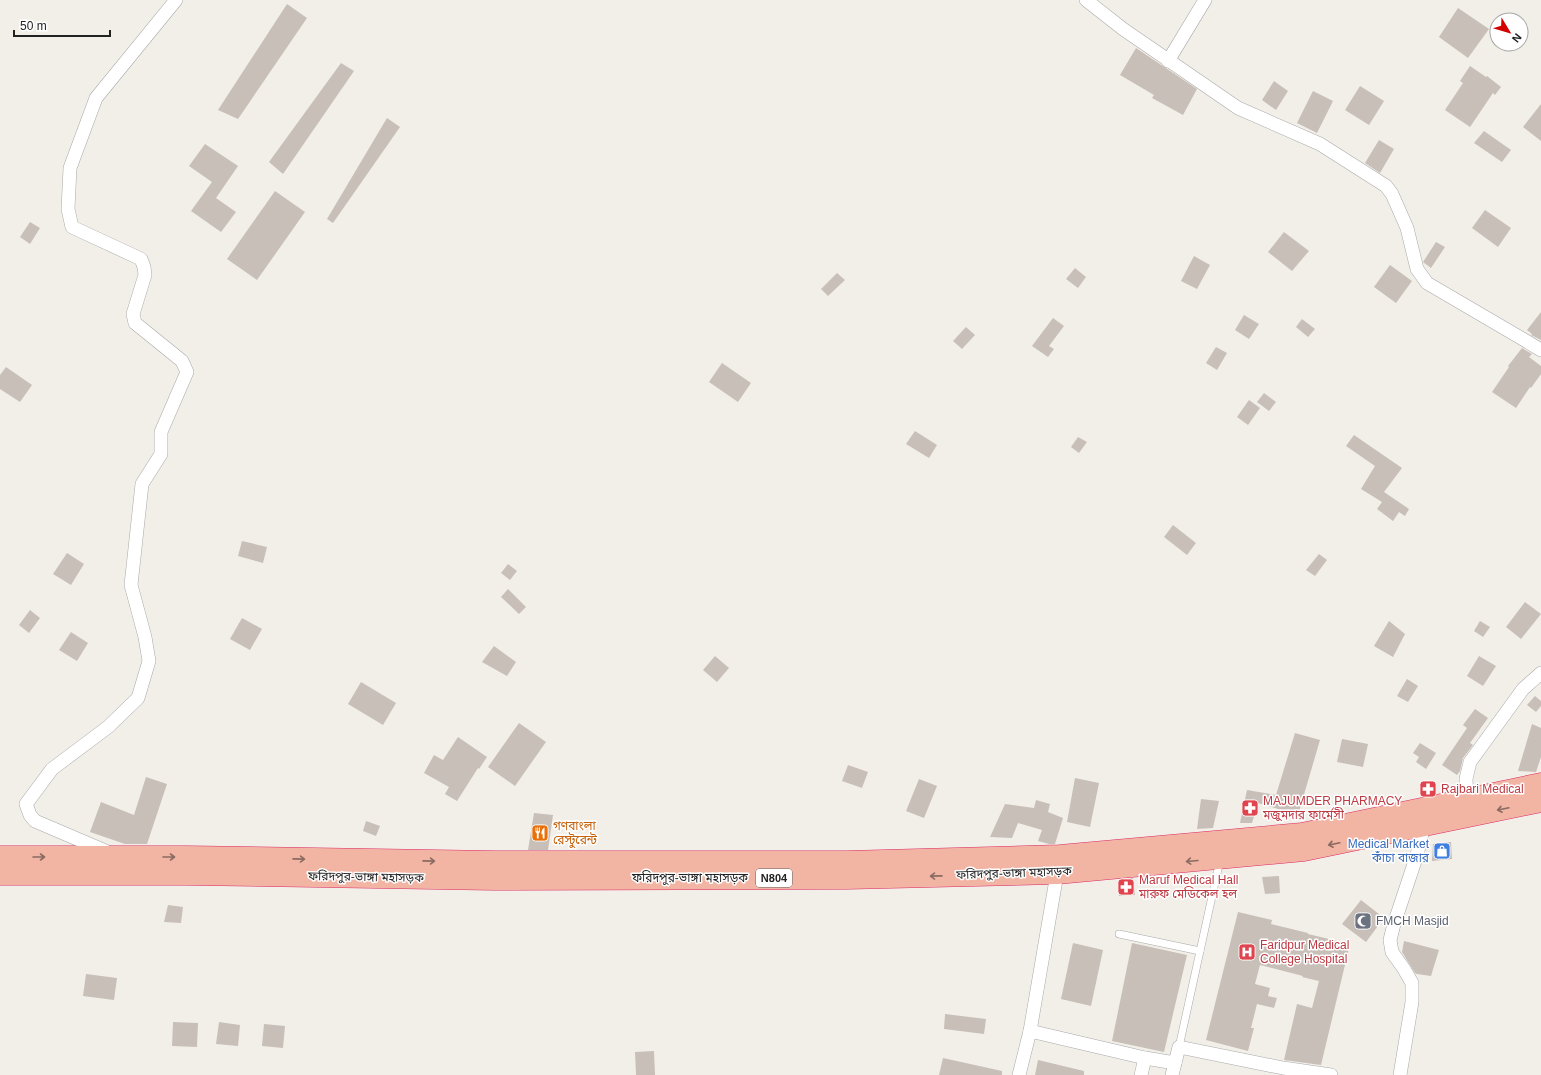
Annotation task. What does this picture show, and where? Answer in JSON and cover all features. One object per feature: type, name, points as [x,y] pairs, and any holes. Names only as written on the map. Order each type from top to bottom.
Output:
[{"type":"highway","name":"ফরিদপুর-ভাঙ্গা মহাসড়ক","points":[[0,857],[121,865],[494,879],[847,878],[1058,865],[1220,850],[1304,850],[1422,817],[1467,800],[1541,784]]},
{"type":"highway","name":"ফরিদপুর-ভাঙ্গা মহাসড়ক","points":[[1422,817],[1541,801]]},
{"type":"highway","name":"ফরিদপুর-ভাঙ্গা মহাসড়ক","points":[[0,874],[121,865]]},
{"type":"street","points":[[121,865],[35,821],[30,815],[26,804],[52,769],[108,727],[138,698],[149,661],[145,637],[131,585],[142,484],[161,454],[161,432],[187,372],[182,361],[135,323],[133,314],[145,275],[141,259],[72,227],[68,209],[70,168],[96,98],[176,0]]},
{"type":"street","points":[[1086,0],[1123,30],[1238,108],[1320,144],[1386,186],[1392,194],[1407,228],[1417,269],[1427,283],[1541,350]]},
{"type":"street","points":[[1168,61],[1205,0]]},
{"type":"street","points":[[1467,800],[1466,779],[1470,762],[1523,689],[1541,673]]},
{"type":"street","points":[[1400,1075],[1412,1002],[1412,983],[1392,952],[1390,940],[1417,855],[1422,817]]},
{"type":"street","points":[[1019,1075],[1030,1031],[1058,865]]},
{"type":"street","points":[[1030,1031],[1145,1058],[1173,1069],[1179,1047],[1283,1068],[1331,1075]]},
{"type":"street","points":[[1141,1075],[1145,1058]]},
{"type":"lane","points":[[1179,1047],[1220,850]]},
{"type":"lane","points":[[1119,934],[1200,950]]},
{"type":"building","points":[[287,4],[307,18],[238,119],[218,110]]},
{"type":"building","points":[[1458,8],[1489,29],[1468,58],[1439,37]]},
{"type":"building","points":[[1136,48],[1197,89],[1183,115],[1152,98],[1154,95],[1120,75]]},
{"type":"building","points":[[341,63],[354,71],[283,174],[269,162]]},
{"type":"building","points":[[1470,66],[1486,77],[1487,76],[1501,87],[1495,95],[1493,93],[1470,127],[1445,110],[1463,83],[1460,81]]},
{"type":"building","points":[[1274,81],[1288,91],[1276,110],[1262,100]]},
{"type":"building","points":[[1360,86],[1384,101],[1369,125],[1345,110]]},
{"type":"building","points":[[1313,91],[1333,101],[1317,133],[1297,123]]},
{"type":"building","points":[[1541,104],[1541,141],[1523,127]]},
{"type":"building","points":[[387,118],[400,127],[333,223],[327,219]]},
{"type":"building","points":[[1484,131],[1511,150],[1502,162],[1474,143]]},
{"type":"building","points":[[1379,140],[1394,149],[1380,173],[1365,163]]},
{"type":"building","points":[[205,144],[238,166],[216,198],[236,212],[221,232],[191,211],[212,182],[189,166]]},
{"type":"building","points":[[275,191],[305,212],[257,280],[227,259]]},
{"type":"building","points":[[1485,210],[1511,228],[1498,247],[1472,228]]},
{"type":"building","points":[[30,222],[40,228],[30,244],[20,237]]},
{"type":"building","points":[[1284,232],[1309,251],[1292,271],[1268,252]]},
{"type":"building","points":[[1436,242],[1445,247],[1431,268],[1423,262]]},
{"type":"building","points":[[1194,256],[1210,265],[1197,289],[1181,281]]},
{"type":"building","points":[[1390,265],[1412,281],[1396,303],[1374,287]]},
{"type":"building","points":[[1075,268],[1086,277],[1078,288],[1066,279]]},
{"type":"building","points":[[837,273],[845,280],[828,296],[821,289]]},
{"type":"building","points":[[1541,312],[1541,340],[1531,335],[1532,334],[1527,330]]},
{"type":"building","points":[[1244,315],[1259,324],[1249,339],[1235,330]]},
{"type":"building","points":[[1053,318],[1064,326],[1049,346],[1054,349],[1048,357],[1032,346]]},
{"type":"building","points":[[1302,319],[1315,329],[1308,337],[1296,327]]},
{"type":"building","points":[[966,327],[975,335],[962,349],[953,341]]},
{"type":"building","points":[[1216,347],[1227,353],[1217,370],[1206,363]]},
{"type":"building","points":[[1522,348],[1532,354],[1529,357],[1541,366],[1541,374],[1516,408],[1492,392],[1509,367],[1508,366]]},
{"type":"building","points":[[722,363],[751,383],[738,402],[709,382]]},
{"type":"building","points":[[6,367],[32,385],[20,402],[0,389],[0,375]]},
{"type":"building","points":[[1264,393],[1276,402],[1269,411],[1257,402]]},
{"type":"building","points":[[1249,400],[1260,408],[1248,425],[1237,417]]},
{"type":"building","points":[[915,431],[937,445],[929,458],[906,444]]},
{"type":"building","points":[[1354,435],[1402,468],[1384,492],[1409,509],[1405,516],[1399,512],[1393,521],[1377,509],[1382,502],[1361,489],[1375,466],[1346,446]]},
{"type":"building","points":[[1078,437],[1087,442],[1079,453],[1071,447]]},
{"type":"building","points":[[1173,525],[1196,543],[1187,555],[1164,537]]},
{"type":"building","points":[[242,541],[267,547],[263,563],[238,556]]},
{"type":"building","points":[[67,553],[84,564],[71,585],[53,574]]},
{"type":"building","points":[[1319,554],[1327,560],[1315,576],[1306,570]]},
{"type":"building","points":[[508,564],[517,571],[510,580],[501,573]]},
{"type":"building","points":[[508,589],[526,607],[519,614],[501,597]]},
{"type":"building","points":[[1525,602],[1541,614],[1521,639],[1506,627]]},
{"type":"building","points":[[30,610],[40,618],[29,633],[19,625]]},
{"type":"building","points":[[242,618],[262,629],[250,650],[230,639]]},
{"type":"building","points":[[1389,621],[1405,634],[1393,657],[1374,646]]},
{"type":"building","points":[[1480,621],[1490,627],[1483,637],[1474,631]]},
{"type":"building","points":[[71,632],[88,643],[77,661],[59,650]]},
{"type":"building","points":[[494,646],[516,662],[507,676],[482,662]]},
{"type":"building","points":[[715,656],[729,668],[717,682],[703,670]]},
{"type":"building","points":[[1479,656],[1496,666],[1483,686],[1467,676]]},
{"type":"building","points":[[1407,679],[1418,686],[1408,702],[1397,696]]},
{"type":"building","points":[[361,682],[396,703],[383,725],[348,704]]},
{"type":"building","points":[[1535,696],[1541,701],[1541,706],[1536,712],[1527,705]]},
{"type":"building","points":[[1475,709],[1488,718],[1470,743],[1473,745],[1463,758],[1460,771],[1457,775],[1442,765],[1467,728],[1463,725]]},
{"type":"building","points":[[519,723],[546,742],[515,786],[488,767]]},
{"type":"building","points":[[1532,724],[1541,728],[1541,757],[1536,772],[1518,771]]},
{"type":"building","points":[[1295,733],[1320,740],[1298,815],[1258,803],[1252,823],[1240,823],[1247,790],[1276,795]]},
{"type":"building","points":[[458,737],[487,757],[479,769],[478,768],[457,801],[445,794],[449,787],[424,773],[434,755],[443,760]]},
{"type":"building","points":[[1342,739],[1368,744],[1363,767],[1337,762]]},
{"type":"building","points":[[1420,743],[1436,753],[1426,769],[1416,762],[1419,757],[1413,753]]},
{"type":"building","points":[[848,765],[868,772],[862,788],[842,781]]},
{"type":"building","points":[[146,777],[167,784],[147,844],[125,844],[90,832],[101,802],[134,815]]},
{"type":"building","points":[[1075,778],[1099,783],[1090,827],[1067,822]]},
{"type":"building","points":[[919,779],[937,786],[924,818],[906,811]]},
{"type":"building","points":[[1201,799],[1219,801],[1213,828],[1197,829]]},
{"type":"building","points":[[1036,800],[1050,804],[1048,812],[1063,818],[1055,844],[1038,841],[1042,830],[1018,823],[1012,838],[990,837],[1005,804],[1034,808]]},
{"type":"building","name":"গণবাংলা রেস্টুরেন্ট","points":[[534,813],[553,815],[548,850],[528,850]]},
{"type":"building","points":[[366,821],[380,826],[376,836],[363,831]]},
{"type":"building","name":"Medical Market কাঁচা বাজার","points":[[1451,842],[1452,859],[1432,861],[1433,844]]},
{"type":"building","points":[[1279,876],[1280,893],[1265,894],[1262,877]]},
{"type":"building","name":"Maruf Medical Hall মারুফ মেডিকেল হল","points":[[1133,878],[1135,895],[1119,896],[1118,880]]},
{"type":"building","name":"FMCH Masjid","points":[[1361,900],[1384,918],[1366,942],[1342,924]]},
{"type":"building","points":[[168,905],[183,907],[181,923],[164,922]]},
{"type":"building","points":[[1238,912],[1272,920],[1271,924],[1350,944],[1321,1065],[1284,1060],[1297,1004],[1312,1008],[1319,981],[1260,965],[1255,984],[1270,988],[1268,996],[1277,998],[1274,1008],[1257,1004],[1251,1028],[1254,1028],[1248,1051],[1206,1040]]},
{"type":"building","points":[[1404,941],[1439,950],[1431,976],[1415,973],[1402,952]]},
{"type":"building","points":[[1073,943],[1103,950],[1091,1006],[1061,999]]},
{"type":"building","points":[[1132,943],[1187,955],[1164,1052],[1112,1041]]},
{"type":"building","points":[[86,974],[117,978],[114,1000],[83,996]]},
{"type":"building","points":[[945,1014],[986,1019],[984,1034],[944,1029]]},
{"type":"building","points":[[173,1022],[198,1023],[197,1047],[172,1046]]},
{"type":"building","points":[[219,1022],[240,1025],[238,1046],[216,1044]]},
{"type":"building","points":[[264,1024],[285,1026],[283,1048],[262,1046]]},
{"type":"building","points":[[654,1051],[655,1075],[636,1075],[635,1052]]},
{"type":"building","points":[[943,1058],[1002,1071],[1002,1075],[939,1075]]},
{"type":"building","points":[[1038,1060],[1084,1071],[1084,1075],[1035,1075]]},
{"type":"place","name":"Rajbari Medical","points":[[1428,789]]},
{"type":"place","name":"MAJUMDER PHARMACY মজুমদার ফার্মেসী","points":[[1250,808]]},
{"type":"place","name":"গণবাংলা রেস্টুরেন্ট","points":[[540,833]]},
{"type":"place","name":"Medical Market কাঁচা বাজার","points":[[1442,851]]},
{"type":"place","name":"Maruf Medical Hall মারুফ মেডিকেল হল","points":[[1126,887]]},
{"type":"place","name":"FMCH Masjid","points":[[1363,921]]},
{"type":"place","name":"Faridpur Medical College Hospital","points":[[1247,952]]}]
